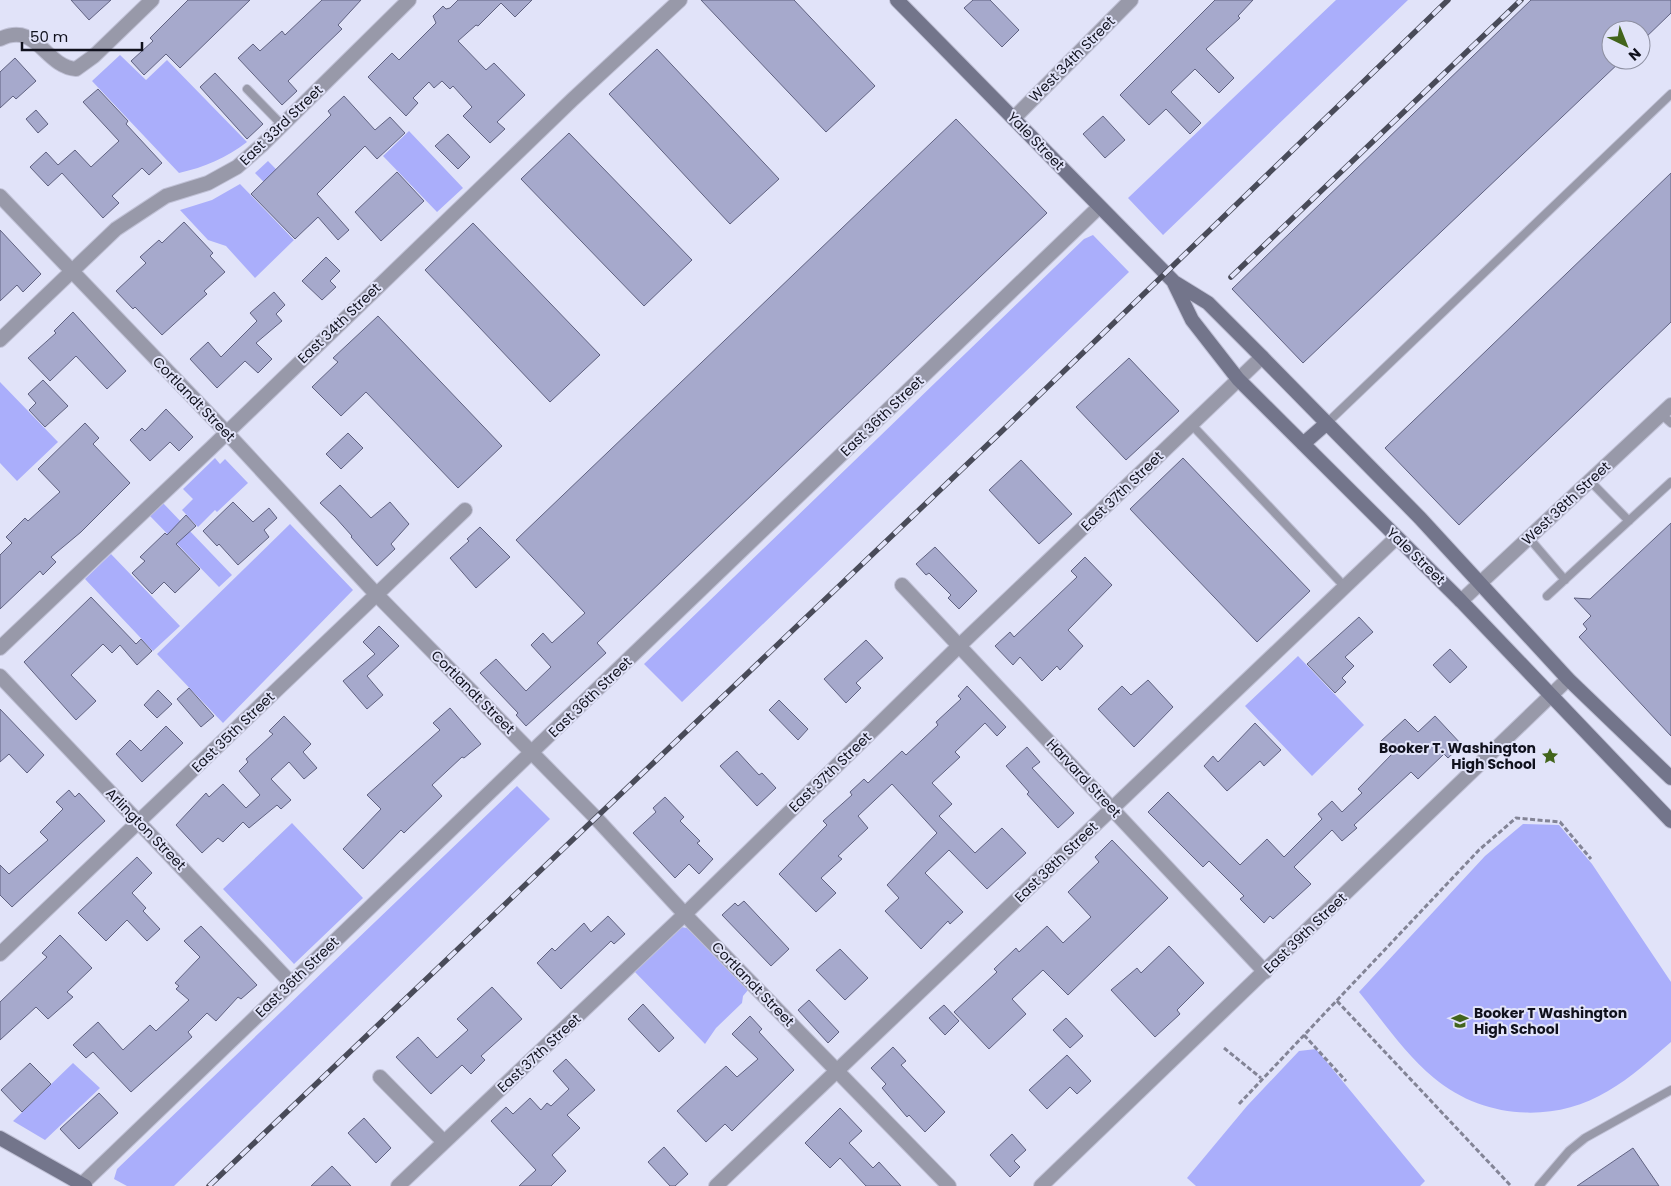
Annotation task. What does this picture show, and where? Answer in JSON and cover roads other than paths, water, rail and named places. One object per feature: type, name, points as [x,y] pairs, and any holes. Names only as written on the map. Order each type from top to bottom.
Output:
[{"type":"main road","name":"Yale Street","points":[[897,0],[1174,282],[1208,303],[1328,422],[1568,679],[1671,778]]},
{"type":"main road","name":"Yale Street","points":[[1174,282],[1192,320],[1238,379],[1396,538],[1462,601],[1671,821]]},
{"type":"main road","points":[[1303,444],[1328,422]]},
{"type":"main road","points":[[0,1138],[82,1185]]},
{"type":"street","points":[[0,39],[12,34],[24,35],[34,41],[59,64],[76,69],[90,60],[152,0]]},
{"type":"street","name":"East 33rd Street","points":[[0,340],[116,229],[166,196],[208,183],[237,167],[282,126],[409,0]]},
{"type":"street","name":"East 34th Street","points":[[0,648],[227,433],[388,275],[680,0]]},
{"type":"street","name":"West 34th Street","points":[[1014,118],[1131,0]]},
{"type":"street","name":"Cortlandt Street","points":[[0,196],[227,433],[377,595],[532,752],[685,914],[949,1186]]},
{"type":"street","name":"East 36th Street","points":[[82,1185],[1099,207]]},
{"type":"street","name":"East 37th Street","points":[[398,1186],[685,914],[959,646],[1262,357]]},
{"type":"street","name":"West 38th Street","points":[[1462,601],[1590,481],[1668,414]]},
{"type":"street","name":"East 35th Street","points":[[0,954],[465,510]]},
{"type":"street","name":"East 38th Street","points":[[716,1186],[1396,538]]},
{"type":"street","name":"Harvard Street","points":[[902,585],[1265,972]]},
{"type":"street","name":"Arlington Street","points":[[0,676],[292,982]]},
{"type":"street","name":"East 39th Street","points":[[1040,1186],[1568,679]]},
{"type":"street","points":[[380,1077],[444,1142]]},
{"type":"lane","points":[[247,89],[282,126]]},
{"type":"lane","points":[[1328,422],[1671,94]]},
{"type":"lane","points":[[1191,424],[1344,587]]},
{"type":"lane","points":[[1590,481],[1629,521]]},
{"type":"lane","points":[[1547,596],[1671,482]]},
{"type":"lane","points":[[1529,538],[1565,580]]},
{"type":"lane","points":[[1539,1186],[1570,1151],[1586,1138],[1671,1090]]},
{"type":"railway","points":[[209,1186],[1002,431],[1448,0]]},
{"type":"railway","points":[[1231,277],[1521,0]]},
{"type":"place","name":"Booker T. Washington High School","points":[[1550,756]]},
{"type":"place","name":"Booker T Washington High School","points":[[1460,1021]]}]
